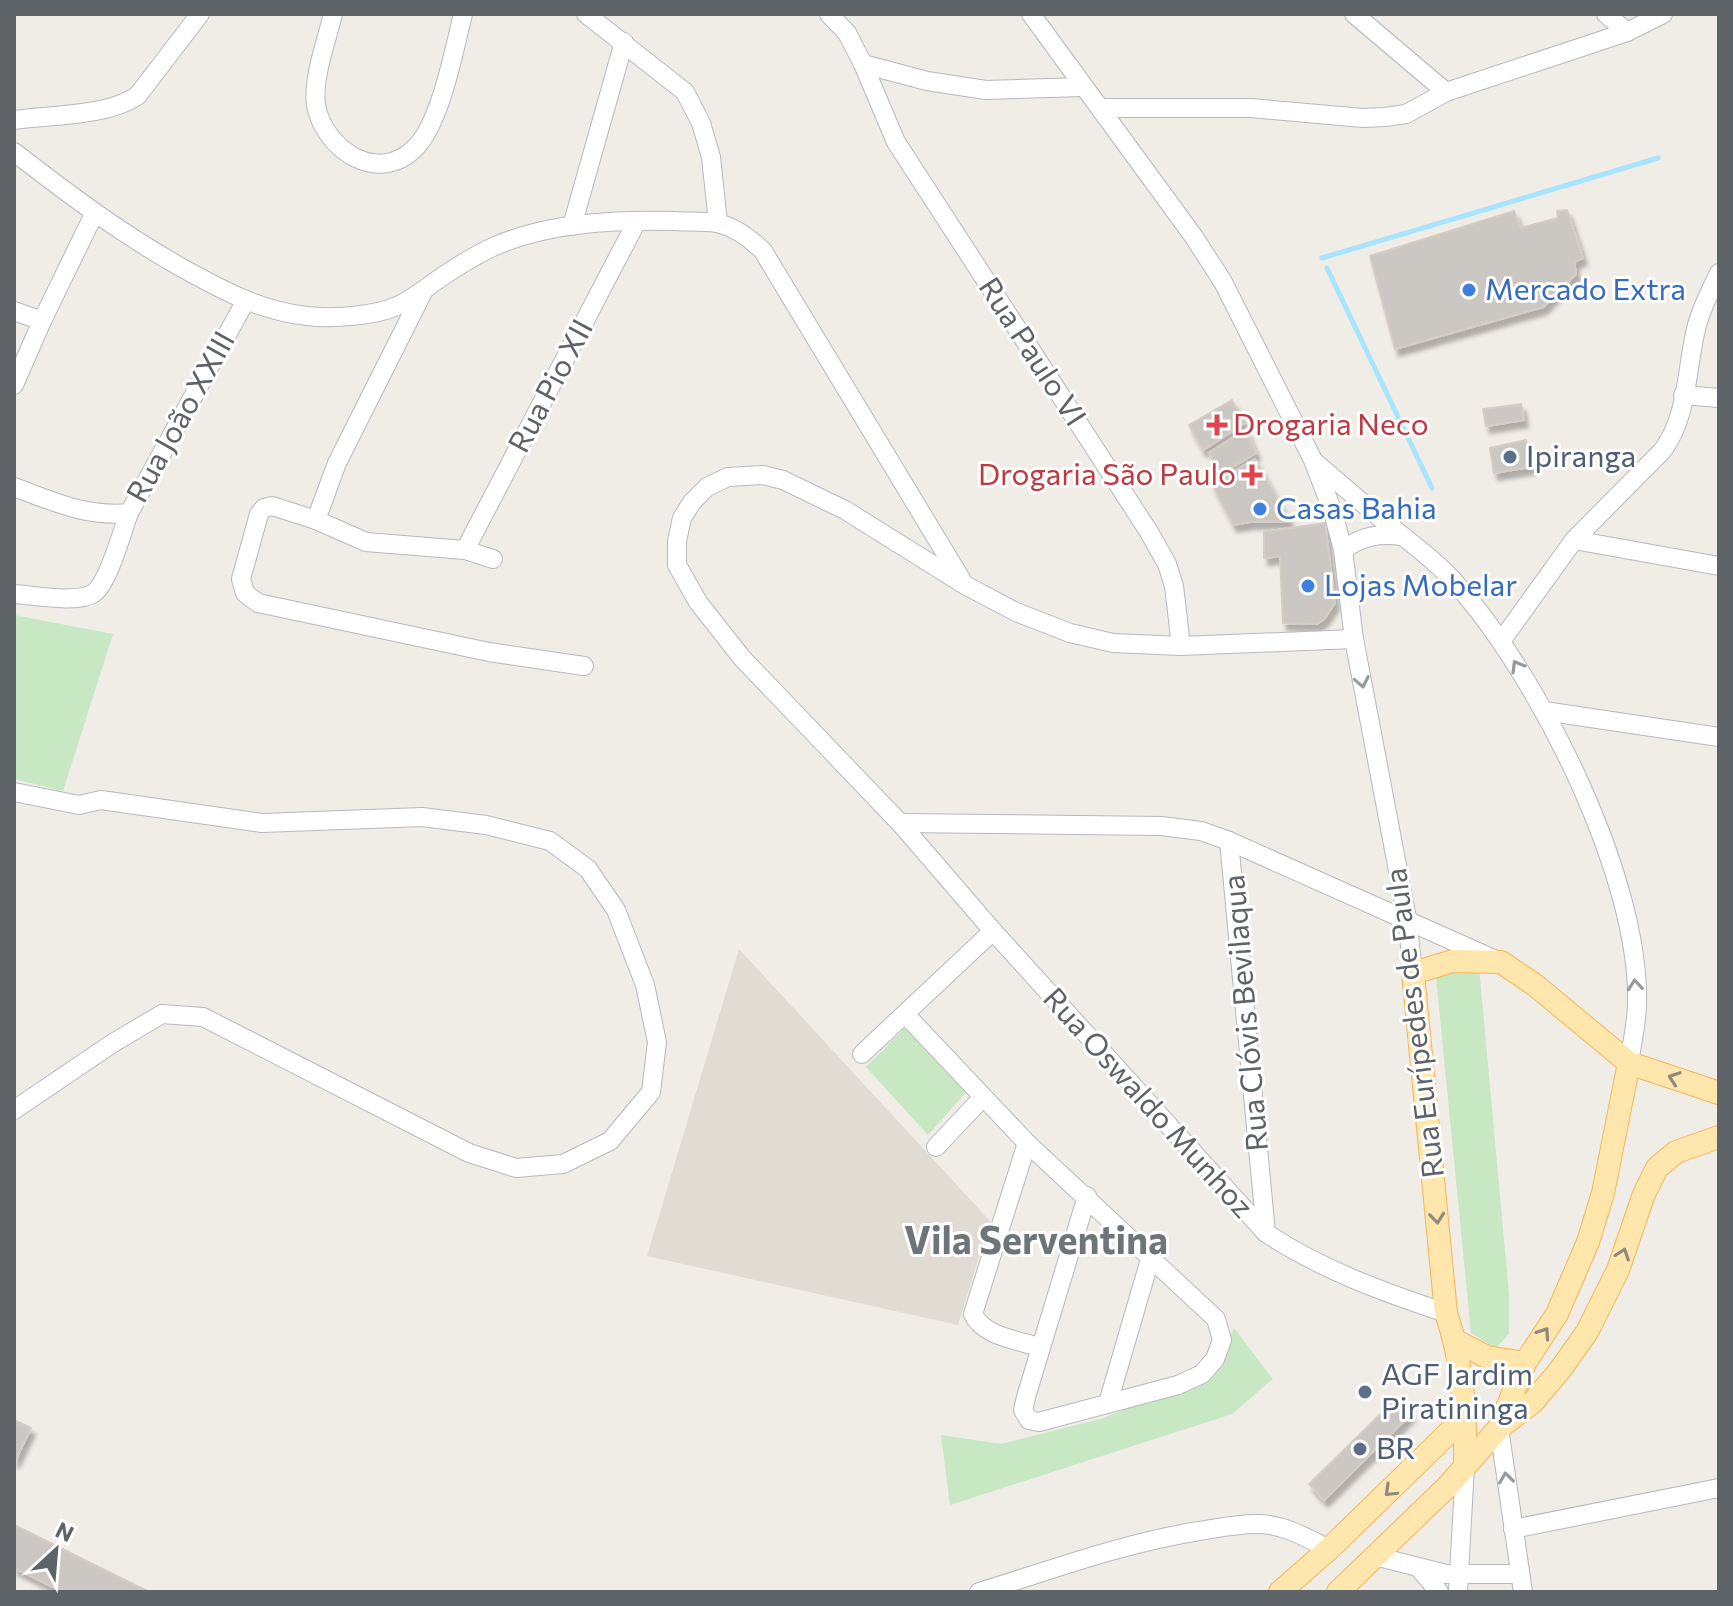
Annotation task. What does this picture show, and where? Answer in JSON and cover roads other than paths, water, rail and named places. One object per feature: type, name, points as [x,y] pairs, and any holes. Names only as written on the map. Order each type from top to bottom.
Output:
[{"type":"main road","points":[[1413,973],[1453,961],[1501,962],[1535,985],[1629,1063],[1719,1093]]},
{"type":"main road","name":"Rua Eurípedes de Paula","points":[[1413,973],[1446,1313],[1456,1341],[1466,1416],[1465,1466]]},
{"type":"main road","points":[[1499,1428],[1525,1363],[1557,1314],[1588,1242],[1603,1193],[1629,1063]]},
{"type":"main road","points":[[1338,1592],[1499,1428],[1533,1402],[1560,1370],[1587,1332],[1618,1270],[1644,1194],[1657,1168],[1676,1152],[1719,1137]]},
{"type":"main road","points":[[1456,1341],[1487,1357],[1525,1363]]},
{"type":"main road","points":[[1280,1592],[1329,1549],[1466,1416]]},
{"type":"street","points":[[14,120],[110,109],[126,104],[138,95],[200,14]]},
{"type":"street","points":[[333,14],[315,90],[316,106],[323,126],[343,151],[359,162],[382,164],[401,159],[409,153],[429,127],[437,110],[463,14]]},
{"type":"street","points":[[586,14],[685,92],[701,123],[711,157],[718,223]]},
{"type":"street","name":"Rua Paulo VI","points":[[829,14],[847,33],[896,142],[1167,564],[1174,586],[1181,646]]},
{"type":"street","points":[[1354,14],[1446,92]]},
{"type":"street","points":[[1606,14],[1627,32]]},
{"type":"street","points":[[1101,108],[1251,108],[1363,118],[1406,114],[1446,92],[1627,32],[1663,14]]},
{"type":"street","name":"Rua Eurípedes de Paula","points":[[1035,16],[1083,87],[1166,196],[1223,282],[1313,460],[1333,512],[1343,550],[1354,639],[1407,918],[1413,973]]},
{"type":"street","points":[[572,226],[624,42]]},
{"type":"street","points":[[863,64],[927,81],[986,90],[1083,87]]},
{"type":"street","points":[[14,152],[94,214],[138,243],[245,302],[272,311],[310,317],[337,317],[397,306],[460,265],[493,247],[529,233],[637,221],[718,223],[738,231],[763,251],[965,585]]},
{"type":"street","points":[[14,385],[94,214]]},
{"type":"street","name":"Rua Pio XII","points":[[465,550],[637,221]]},
{"type":"street","points":[[1502,640],[1574,540],[1673,437],[1680,420],[1698,323],[1719,273]]},
{"type":"street","points":[[316,520],[337,463],[424,289]]},
{"type":"street","name":"Rua João XXIII","points":[[14,487],[79,511],[104,515],[129,513],[245,302]]},
{"type":"street","points":[[14,311],[42,321]]},
{"type":"street","points":[[1683,395],[1719,398]]},
{"type":"street","points":[[1313,460],[1437,563],[1502,640],[1565,751],[1598,830],[1631,934],[1637,1003],[1629,1063]]},
{"type":"street","name":"Rua Oswaldo Munhoz","points":[[1354,639],[1181,646],[1113,643],[1070,633],[1016,612],[965,585],[845,510],[773,477],[751,474],[728,477],[707,487],[682,518],[677,541],[677,565],[698,602],[742,658],[900,823],[993,931],[1266,1233],[1329,1269],[1371,1288],[1446,1313]]},
{"type":"street","points":[[493,559],[465,550],[366,542],[316,520],[272,506],[264,508],[259,514],[241,579],[245,593],[258,603],[489,652],[584,666]]},
{"type":"street","points":[[14,594],[77,598],[95,593],[105,578],[129,513]]},
{"type":"street","points":[[1343,550],[1366,537],[1385,534],[1402,536]]},
{"type":"street","points":[[1574,540],[1719,566]]},
{"type":"street","points":[[1544,711],[1719,737]]},
{"type":"street","points":[[14,792],[79,805],[101,800],[262,823],[422,817],[486,825],[550,841],[588,869],[616,910],[645,985],[657,1042],[651,1092],[610,1141],[563,1164],[516,1168],[469,1153],[203,1017],[162,1014],[14,1110]]},
{"type":"street","points":[[900,823],[1161,826],[1201,831],[1407,918],[1501,962]]},
{"type":"street","name":"Rua Clóvis Bevilaqua","points":[[1229,841],[1266,1233]]},
{"type":"street","points":[[862,1054],[993,931]]},
{"type":"street","points":[[905,1014],[1027,1143],[1087,1196],[1216,1319],[1222,1340],[1215,1359],[1202,1374],[1178,1385],[1039,1422],[1029,1420],[1023,1410],[1039,1347],[1087,1196]]},
{"type":"street","points":[[936,1147],[983,1097]]},
{"type":"street","points":[[1027,1143],[973,1314],[978,1324],[991,1332],[1039,1347]]},
{"type":"street","points":[[1108,1403],[1151,1256]]},
{"type":"street","points":[[1375,1556],[1418,1567],[1458,1583],[1521,1583],[1499,1428]]},
{"type":"street","name":"Rua Eurípedes de Paula","points":[[1458,1583],[1465,1466]]},
{"type":"street","points":[[1513,1529],[1719,1488]]},
{"type":"street","points":[[979,1592],[1070,1561],[1168,1536],[1226,1526],[1260,1524],[1291,1530],[1329,1549]]},
{"type":"street","points":[[1418,1567],[1439,1592]]},
{"type":"waterway","points":[[1322,258],[1658,158]]},
{"type":"waterway","points":[[1327,268],[1432,488]]},
{"type":"place","name":"Mercado Extra","points":[[1469,290]]},
{"type":"place","name":"Drogaria Neco","points":[[1217,425]]},
{"type":"place","name":"Ipiranga","points":[[1510,457]]},
{"type":"place","name":"Drogaria São Paulo","points":[[1252,475]]},
{"type":"place","name":"Casas Bahia","points":[[1260,509]]},
{"type":"place","name":"Lojas Mobelar","points":[[1308,586]]},
{"type":"place","name":"AGF Jardim Piratininga","points":[[1365,1392]]},
{"type":"place","name":"BR","points":[[1360,1449]]},
{"type":"district","name":"Vila Serventina","points":[[1036,1241]]}]
